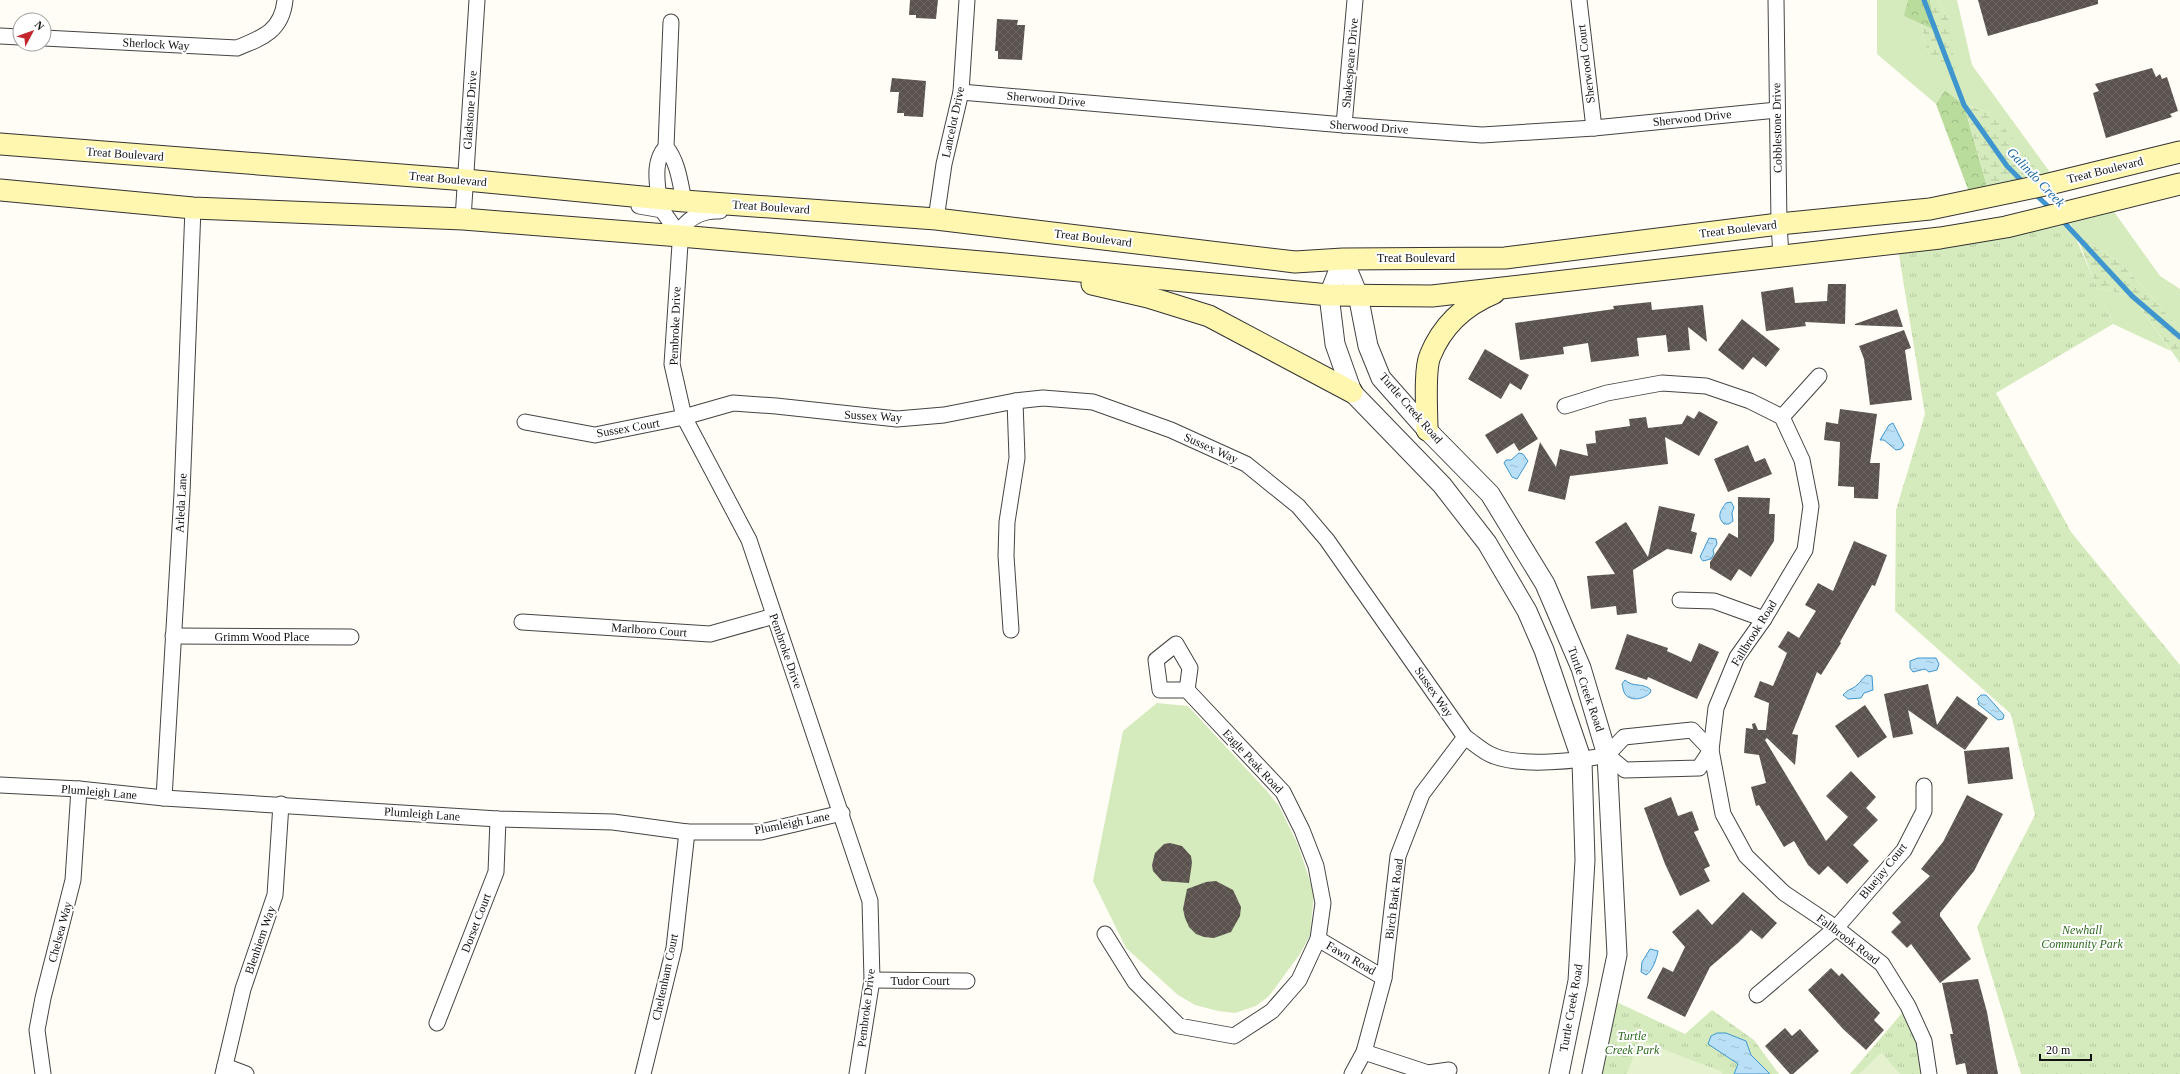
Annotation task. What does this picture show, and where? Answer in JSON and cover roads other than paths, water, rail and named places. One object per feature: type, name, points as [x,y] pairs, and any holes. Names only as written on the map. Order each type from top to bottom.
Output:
[{"type":"main road","name":"Treat Boulevard","points":[[0,144],[466,180],[659,199],[936,219],[1295,262],[1343,259],[1505,258],[1779,224],[1930,209],[2045,185],[2180,152]]},
{"type":"main road","points":[[0,190],[193,208],[463,219],[680,236],[1006,264],[1329,295],[1432,296],[1940,238],[2006,227],[2180,184]]},
{"type":"main road","points":[[1006,264],[1148,297],[1209,316],[1352,392]]},
{"type":"main road","points":[[1428,430],[1426,398],[1429,357],[1450,321],[1480,299],[1507,288]]},
{"type":"street","name":"Sherlock Way","points":[[52,38],[237,48],[266,36],[278,23],[285,0]]},
{"type":"street","name":"Gladstone Drive","points":[[463,219],[477,0]]},
{"type":"street","name":"Lancelot Drive","points":[[936,219],[944,164],[961,92],[967,0]]},
{"type":"street","name":"Shakespeare Drive","points":[[1344,125],[1355,0]]},
{"type":"street","name":"Sherwood Court","points":[[1579,0],[1594,128]]},
{"type":"street","name":"Cobblestone Drive","points":[[1776,0],[1779,224],[1781,256]]},
{"type":"street","points":[[671,22],[666,147],[672,155],[684,201]]},
{"type":"street","points":[[0,36],[12,37]]},
{"type":"street","name":"Sherwood Drive","points":[[961,92],[1344,125],[1482,135],[1594,128],[1777,110]]},
{"type":"street","points":[[659,199],[659,154],[666,147]]},
{"type":"street","points":[[608,194],[617,204],[662,210],[680,236]]},
{"type":"street","name":"Arleda Lane","points":[[164,798],[182,493],[193,208]]},
{"type":"street","name":"Pembroke Drive","points":[[857,213],[851,219],[840,222],[710,210],[703,212],[686,222],[680,236],[672,364],[684,418],[749,540],[842,813],[870,901],[872,980],[857,1074]]},
{"type":"street","name":"Turtle Creek Road","points":[[1343,259],[1329,295],[1335,344],[1352,392],[1442,485],[1487,543],[1527,611],[1544,650],[1582,760],[1585,860],[1578,981],[1559,1074]]},
{"type":"street","name":"Turtle Creek Road","points":[[1343,259],[1358,295],[1368,346],[1381,378],[1428,430],[1490,494],[1545,584],[1581,668],[1608,755],[1617,955],[1592,1074]]},
{"type":"street","points":[[1565,406],[1607,393],[1662,383],[1706,386],[1750,401],[1782,417],[1819,376]]},
{"type":"street","name":"Sussex Way","points":[[684,418],[733,403],[897,419],[944,415],[1015,401],[1043,398],[1093,402],[1171,430],[1246,464],[1298,506],[1327,540],[1465,737],[1493,756],[1522,761],[1582,760],[1608,755]]},
{"type":"street","points":[[1010,630],[1006,556],[1007,522],[1017,458],[1015,401]]},
{"type":"street","name":"Fallbrook Road","points":[[1782,417],[1802,460],[1811,506],[1805,550],[1764,619],[1737,657],[1716,708],[1711,750],[1723,814],[1746,856],[1784,893],[1836,928],[1882,964],[1908,1006],[1924,1041],[1929,1074]]},
{"type":"street","name":"Sussex Court","points":[[525,422],[595,435],[684,418]]},
{"type":"street","points":[[1680,600],[1714,601],[1764,619]]},
{"type":"street","name":"Marlboro Court","points":[[522,622],[710,634],[774,616]]},
{"type":"street","name":"Grimm Wood Place","points":[[173,636],[351,637]]},
{"type":"street","name":"Eagle Peak Road","points":[[1105,934],[1135,982],[1179,1026],[1234,1036],[1272,1011],[1299,980],[1318,939],[1323,903],[1316,866],[1302,830],[1283,792],[1187,690]]},
{"type":"street","points":[[1692,730],[1711,750],[1699,768],[1624,770],[1608,755],[1624,737],[1692,730]]},
{"type":"street","name":"Birch Bark Road","points":[[1352,1074],[1364,1052],[1384,978],[1398,856],[1422,794],[1465,737]]},
{"type":"street","name":"Plumleigh Lane","points":[[0,785],[80,789],[164,798],[281,804],[498,819],[613,822],[687,832],[761,832],[842,813]]},
{"type":"street","name":"Bluejay Court","points":[[1757,995],[1836,928],[1904,850],[1924,811],[1924,786]]},
{"type":"street","name":"Chelsea Way","points":[[43,1074],[37,1030],[43,998],[73,880],[80,789]]},
{"type":"street","name":"Blenhiem Way","points":[[224,1070],[243,989],[275,896],[281,804]]},
{"type":"street","name":"Dorset Court","points":[[437,1023],[496,872],[498,819]]},
{"type":"street","name":"Cheltenham Court","points":[[642,1074],[674,948],[687,832]]},
{"type":"street","name":"Fawn Road","points":[[1318,939],[1384,978]]},
{"type":"street","name":"Tudor Court","points":[[872,980],[967,981]]},
{"type":"street","points":[[1364,1052],[1428,1073],[1449,1070]]},
{"type":"street","points":[[224,1070],[246,1074]]},
{"type":"water","points":[[1893,423],[1904,445],[1901,449],[1896,450],[1884,440],[1880,440],[1889,425]]},
{"type":"water","points":[[1519,453],[1523,454],[1528,461],[1517,479],[1512,477],[1504,463],[1506,460],[1511,460]]},
{"type":"water","points":[[1731,502],[1734,507],[1732,513],[1733,521],[1729,524],[1724,524],[1720,518],[1720,513],[1726,503]]},
{"type":"water","points":[[1709,538],[1716,539],[1717,544],[1713,550],[1714,554],[1711,559],[1703,561],[1700,557]]},
{"type":"water","points":[[1918,658],[1936,658],[1939,664],[1937,670],[1929,672],[1925,669],[1913,672],[1910,668],[1910,661]]},
{"type":"water","points":[[1867,675],[1872,676],[1873,690],[1864,693],[1861,698],[1848,699],[1843,695],[1860,683]]},
{"type":"water","points":[[1625,680],[1631,684],[1645,686],[1651,690],[1650,693],[1638,699],[1631,698],[1624,693],[1622,684]]},
{"type":"water","points":[[1981,695],[1986,695],[2004,715],[2003,719],[1998,720],[1978,704],[1979,702],[1977,699]]},
{"type":"water","points":[[1650,949],[1658,951],[1652,968],[1646,975],[1641,972],[1642,962]]},
{"type":"water","points":[[1717,1033],[1726,1033],[1746,1041],[1751,1055],[1770,1074],[1734,1074],[1738,1064],[1708,1044],[1711,1036]]},
{"type":"waterway","name":"Galindo Creek","points":[[1924,0],[1964,105],[2007,166],[2024,183]]},
{"type":"waterway","name":"Galindo Creek","points":[[2034,193],[2052,210]]},
{"type":"waterway","name":"Galindo Creek","points":[[2061,219],[2132,296],[2180,337]]},
{"type":"park label","name":"Newhall Community Park","points":[[2082,937]]},
{"type":"park label","name":"Turtle Creek Park","points":[[1632,1043]]}]
